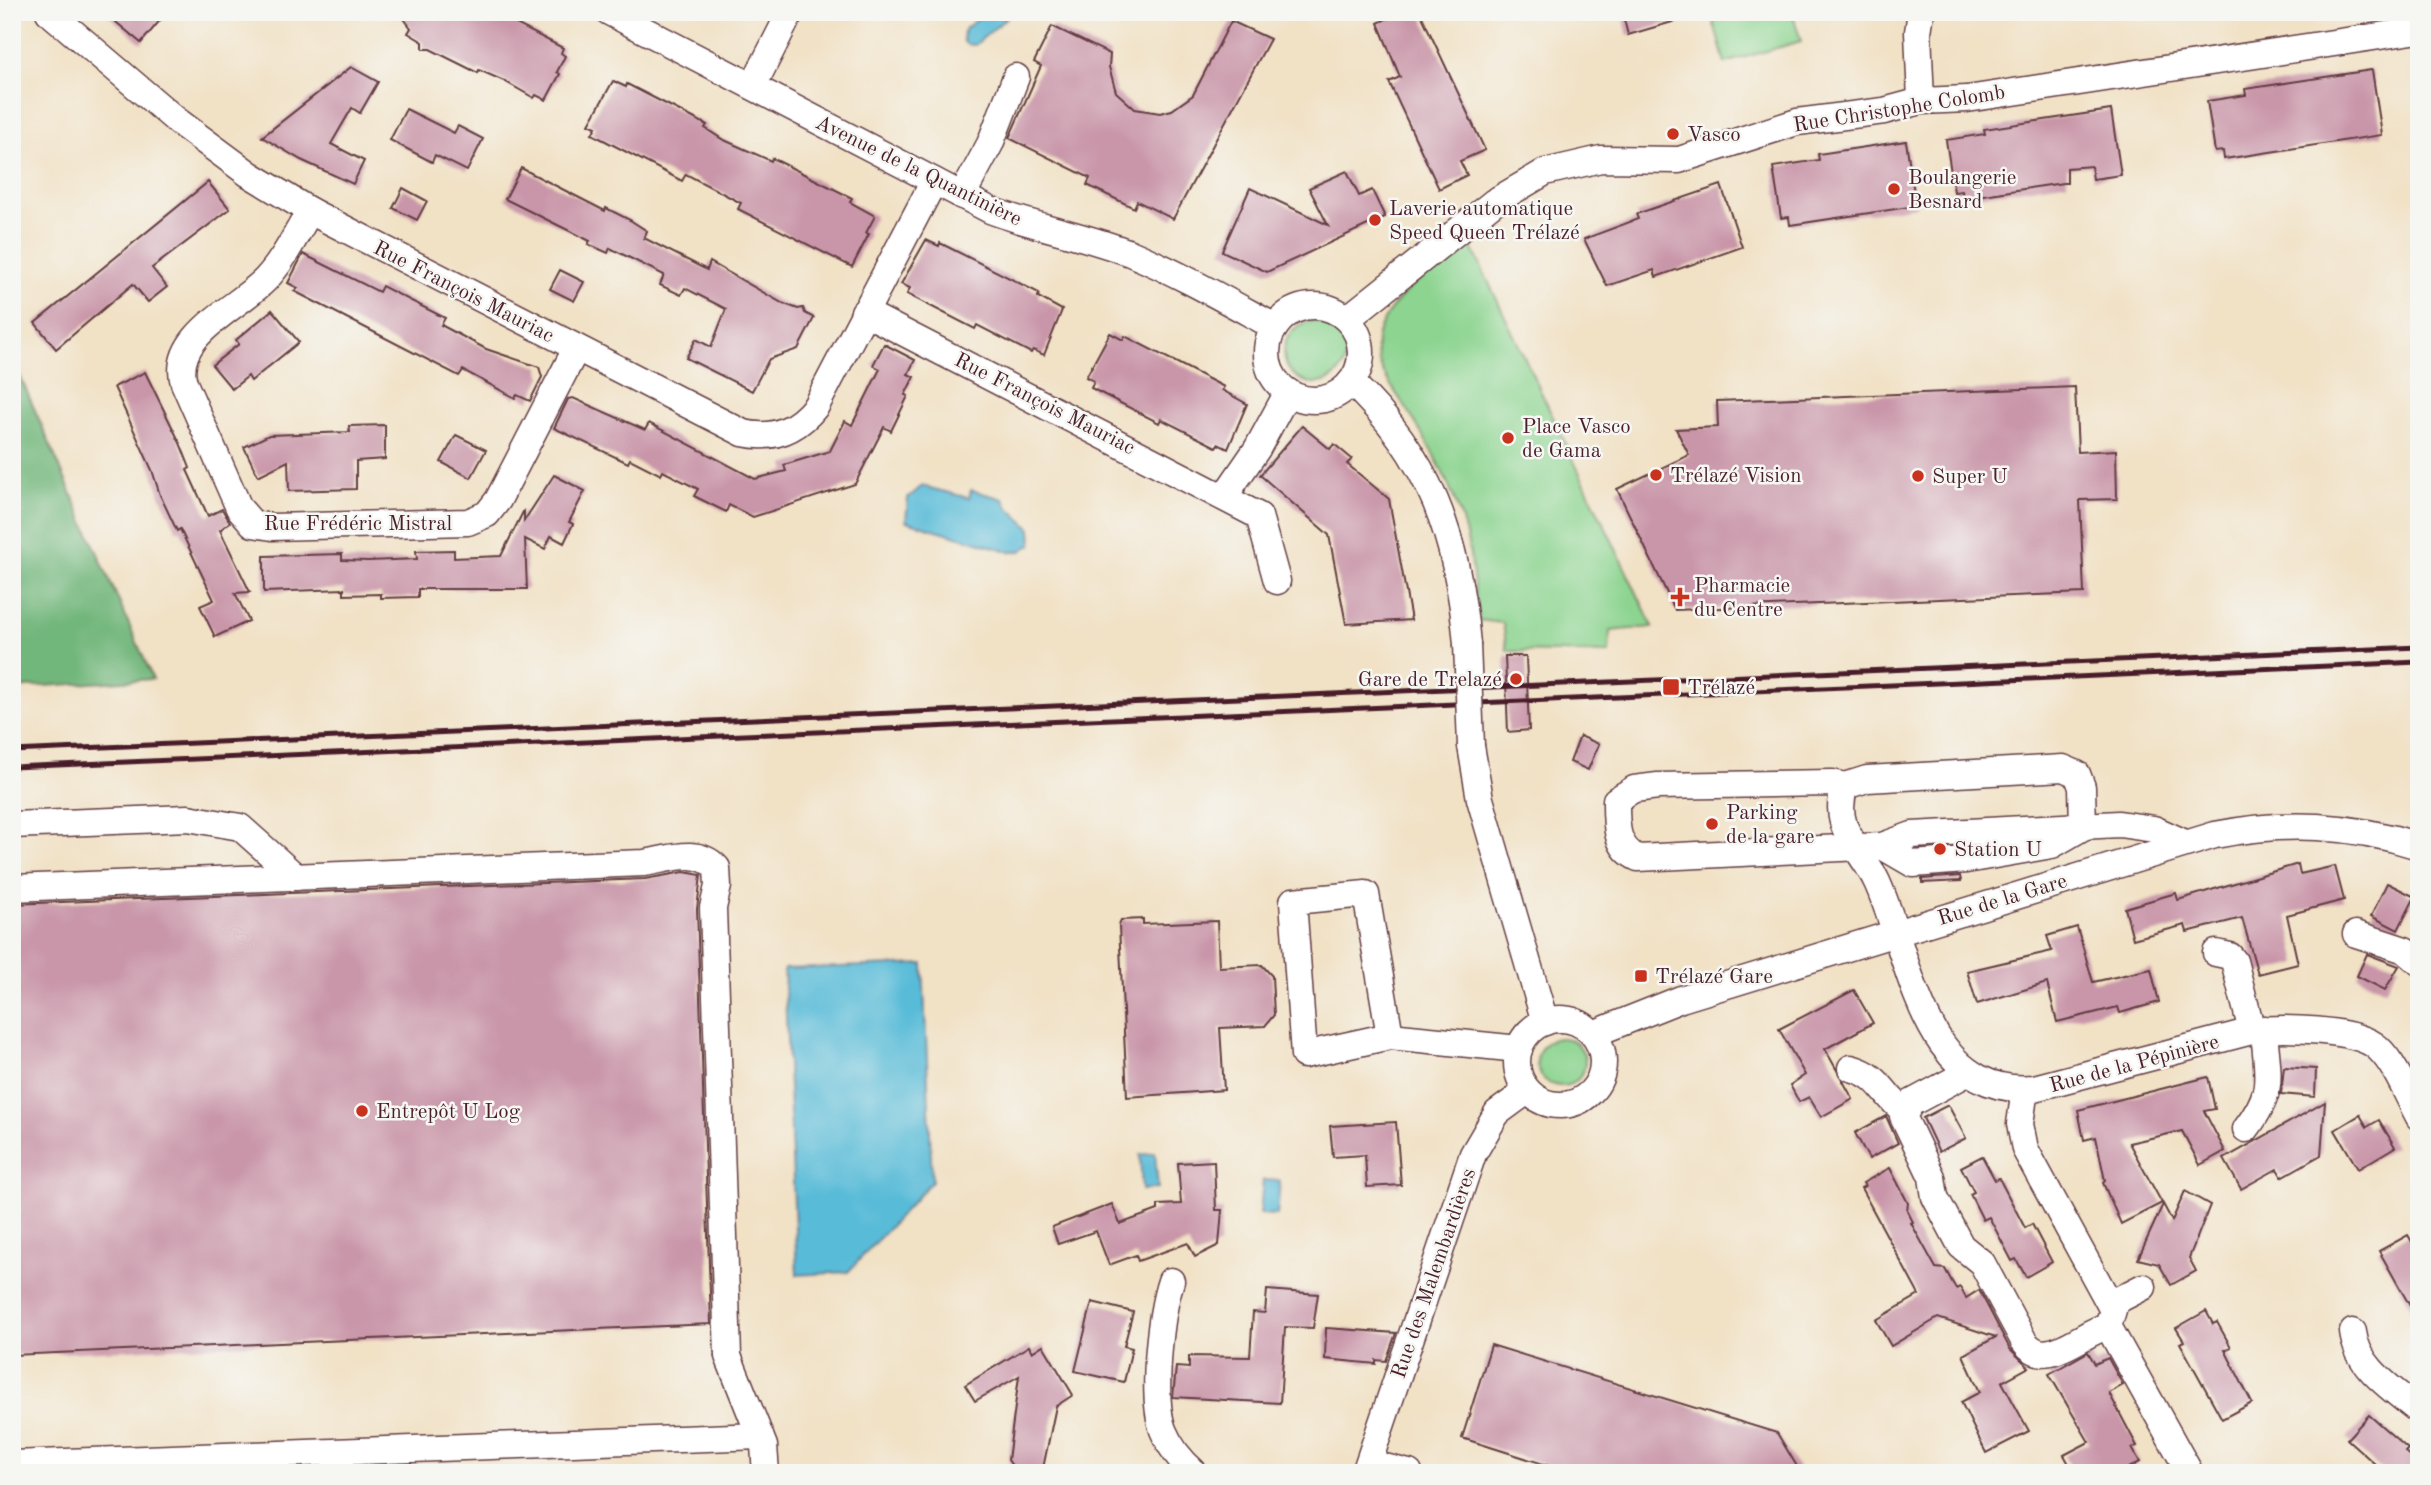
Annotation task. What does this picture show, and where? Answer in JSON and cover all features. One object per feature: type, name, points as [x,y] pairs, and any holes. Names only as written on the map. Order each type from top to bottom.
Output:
[{"type":"street","name":"Rue François Mauriac","points":[[49,12],[176,120],[248,174],[310,211],[743,433],[770,436],[797,426],[812,411],[934,181]]},
{"type":"street","name":"Avenue de la Quantinière","points":[[609,12],[961,195],[1018,221],[1128,253],[1195,284],[1275,327]]},
{"type":"street","points":[[1921,12],[1918,32],[1921,101]]},
{"type":"street","points":[[753,86],[789,15]]},
{"type":"street","name":"Rue Christophe Colomb","points":[[1347,318],[1494,202],[1545,172],[1601,159],[1679,160],[1797,122],[1884,111],[1921,101],[1967,99],[2419,30]]},
{"type":"street","points":[[961,195],[990,144],[1016,77]]},
{"type":"street","name":"Rue Frédéric Mistral","points":[[310,211],[276,268],[193,339],[181,364],[184,383],[239,508],[253,524],[272,527],[468,522],[478,519],[498,500],[576,349]]},
{"type":"street","points":[[1309,306],[1325,307],[1347,318],[1358,336],[1361,350],[1360,363],[1351,382],[1335,396],[1322,400],[1301,398],[1288,393],[1274,378],[1269,366],[1268,346],[1275,327],[1293,311],[1309,306]]},
{"type":"street","name":"Rue François Mauriac","points":[[864,312],[1259,516],[1277,581]]},
{"type":"street","points":[[1351,382],[1392,423],[1433,494],[1459,579],[1467,644],[1471,746],[1480,799],[1545,1022]]},
{"type":"street","points":[[1224,496],[1256,449],[1288,393]]},
{"type":"street","points":[[2083,827],[2082,787],[2077,775],[2063,768],[1867,779],[1845,786],[1832,783],[1730,783],[1634,789],[1616,800],[1617,833],[1627,853],[1638,858],[1882,846],[1912,835],[2138,825],[2185,843]]},
{"type":"street","name":"Rue de la Pépinière","points":[[1845,786],[1840,801],[1840,819],[1877,883],[1914,990],[1938,1038],[1969,1073],[1995,1085],[2025,1089],[2258,1030],[2364,1038],[2410,1079],[2419,1117]]},
{"type":"street","points":[[12,825],[188,818],[240,827],[296,877]]},
{"type":"street","name":"Rue de la Gare","points":[[1593,1034],[1648,1010],[2185,843],[2246,829],[2310,825],[2360,830],[2419,846]]},
{"type":"street","points":[[12,888],[644,863],[690,855],[708,858],[717,868],[718,886],[713,908],[728,1356],[760,1436],[766,1473]]},
{"type":"street","points":[[1390,1036],[1366,894],[1293,901],[1304,1055],[1390,1036],[1519,1049]]},
{"type":"street","points":[[2356,934],[2405,950],[2419,961]]},
{"type":"street","points":[[2216,953],[2230,957],[2237,967],[2258,1030],[2268,1088],[2263,1107],[2246,1129]]},
{"type":"street","points":[[1571,1020],[1593,1034],[1603,1052],[1604,1066],[1598,1085],[1589,1095],[1577,1103],[1557,1106],[1538,1100],[1527,1091],[1517,1068],[1519,1049],[1529,1033],[1545,1022],[1571,1020]]},
{"type":"street","points":[[1851,1068],[1872,1076],[1881,1083],[1889,1100],[1904,1111]]},
{"type":"street","points":[[1969,1073],[1911,1103],[1904,1111],[1904,1121],[1932,1177],[1935,1196],[1955,1236],[1961,1246],[1982,1263],[2028,1346],[2048,1354],[2092,1330],[2143,1287]]},
{"type":"street","points":[[2025,1089],[2020,1124],[2025,1149],[2190,1473]]},
{"type":"street","name":"Rue des Malembardières","points":[[1367,1468],[1473,1154],[1497,1113],[1527,1091]]},
{"type":"street","points":[[1171,1281],[1162,1309],[1158,1412],[1171,1446],[1195,1473]]},
{"type":"street","points":[[2353,1332],[2356,1348],[2368,1367],[2419,1411]]},
{"type":"street","points":[[12,1464],[285,1463],[760,1436]]},
{"type":"street","points":[[1367,1468],[1409,1473]]},
{"type":"green space","points":[[1728,12],[1792,12],[1801,41],[1725,63],[1712,17]]},
{"type":"green space","points":[[1468,239],[1653,627],[1610,631],[1609,653],[1507,651],[1503,623],[1478,620],[1470,553],[1455,500],[1417,425],[1382,369],[1377,340],[1389,312],[1428,271]]},
{"type":"green space","points":[[1309,321],[1321,321],[1337,330],[1344,340],[1344,364],[1337,374],[1321,383],[1309,383],[1298,378],[1289,369],[1284,358],[1284,346],[1289,335],[1298,326]]},
{"type":"green space","points":[[12,358],[153,679],[12,688]]},
{"type":"green space","points":[[1561,1038],[1578,1045],[1585,1062],[1578,1079],[1561,1086],[1544,1079],[1537,1062],[1544,1045]]},
{"type":"water","points":[[985,12],[1013,12],[975,45],[966,44],[963,40],[964,30]]},
{"type":"water","points":[[922,486],[969,498],[971,490],[1004,499],[1007,506],[1031,529],[1032,544],[1021,551],[1011,552],[906,521],[908,498]]},
{"type":"water","points":[[923,964],[932,1181],[848,1272],[797,1275],[784,969]]},
{"type":"water","points":[[1155,1153],[1158,1188],[1142,1190],[1140,1155]]},
{"type":"water","points":[[1263,1180],[1280,1181],[1277,1215],[1260,1214]]},
{"type":"building","points":[[104,12],[167,12],[141,43]]},
{"type":"building","points":[[399,12],[493,12],[563,48],[561,53],[565,56],[557,72],[560,74],[546,100],[536,95],[534,98],[504,81],[479,70],[478,73],[430,49],[423,49],[423,42],[408,33],[411,28]]},
{"type":"building","points":[[1400,12],[1420,12],[1485,150],[1460,161],[1467,175],[1439,189],[1389,82],[1400,77],[1378,23]]},
{"type":"building","points":[[1622,12],[1685,12],[1686,18],[1628,35]]},
{"type":"building","points":[[1231,21],[1270,39],[1173,219],[1137,201],[1134,208],[1087,185],[1090,178],[1009,138],[1041,66],[1034,62],[1052,26],[1110,54],[1109,67],[1116,92],[1135,109],[1160,113],[1172,110],[1193,95]]},
{"type":"building","points":[[351,67],[378,82],[360,113],[352,108],[331,144],[364,161],[353,184],[301,160],[262,137]]},
{"type":"building","points":[[2372,70],[2382,135],[2224,159],[2223,151],[2215,152],[2207,101],[2246,95],[2245,89]]},
{"type":"building","points":[[613,81],[626,87],[627,84],[707,125],[705,128],[722,139],[771,161],[772,158],[852,198],[850,202],[875,216],[852,267],[738,209],[741,203],[686,174],[682,181],[592,134],[596,127],[589,124]]},
{"type":"building","points":[[406,109],[454,133],[458,126],[483,139],[467,171],[435,155],[432,162],[390,140]]},
{"type":"building","points":[[2111,110],[2121,175],[2093,179],[2091,166],[2067,168],[2067,183],[1963,198],[1962,191],[1954,192],[1946,140],[1985,134],[1984,129]]},
{"type":"building","points":[[1906,141],[1916,206],[1790,225],[1789,217],[1781,218],[1773,167],[1819,160],[1818,154]]},
{"type":"building","points":[[521,168],[605,211],[606,208],[630,220],[647,231],[644,238],[707,270],[710,262],[782,303],[798,309],[803,308],[805,313],[814,318],[798,349],[769,359],[752,391],[686,358],[696,339],[711,347],[726,309],[685,288],[681,295],[660,285],[664,275],[610,248],[608,253],[588,244],[590,241],[505,199]]},
{"type":"building","points":[[1347,171],[1359,196],[1372,190],[1385,217],[1267,272],[1222,251],[1250,188],[1328,225],[1309,188]]},
{"type":"building","points":[[208,182],[230,209],[152,268],[167,287],[148,302],[133,284],[56,349],[35,323]]},
{"type":"building","points":[[1721,185],[1742,247],[1656,277],[1654,270],[1607,286],[1584,239],[1638,219],[1636,214]]},
{"type":"building","points":[[403,188],[427,201],[417,220],[393,208]]},
{"type":"building","points":[[926,240],[939,246],[940,243],[1039,293],[1038,297],[1062,310],[1044,355],[1033,350],[1031,353],[977,325],[975,329],[907,294],[910,288],[901,284]]},
{"type":"building","points":[[303,254],[379,292],[382,286],[445,318],[441,325],[486,349],[539,367],[542,377],[530,401],[517,395],[515,398],[463,370],[459,376],[294,291],[298,288],[288,283]]},
{"type":"building","points":[[560,270],[584,282],[574,301],[550,289]]},
{"type":"building","points":[[272,310],[299,342],[251,381],[248,376],[232,389],[212,365],[239,344],[236,340]]},
{"type":"building","points":[[1110,333],[1123,340],[1125,336],[1224,387],[1222,390],[1247,404],[1228,449],[1218,444],[1216,447],[1161,419],[1159,423],[1091,388],[1094,381],[1086,377]]},
{"type":"building","points":[[884,344],[915,360],[908,374],[914,377],[891,431],[884,427],[855,484],[753,517],[729,505],[726,512],[694,496],[698,489],[663,471],[661,475],[630,459],[628,463],[554,428],[568,399],[573,398],[645,430],[649,423],[755,479],[786,471],[784,465],[830,451],[845,421],[852,425],[880,369],[873,365]]},
{"type":"building","points":[[145,372],[180,443],[190,468],[187,470],[208,516],[222,509],[230,522],[220,530],[250,592],[235,593],[249,621],[215,637],[200,606],[214,600],[180,529],[177,531],[160,495],[152,470],[114,387]]},
{"type":"building","name":"Super U","points":[[2075,387],[2078,452],[2116,450],[2117,499],[2080,500],[2084,593],[1675,610],[1617,489],[1689,455],[1676,429],[1718,427],[1717,401]]},
{"type":"building","points":[[385,425],[385,459],[356,461],[356,489],[289,491],[288,461],[258,476],[244,447],[269,435],[350,432],[349,426]]},
{"type":"building","points":[[1302,426],[1330,449],[1334,444],[1352,459],[1347,464],[1389,499],[1411,620],[1346,624],[1329,535],[1260,475]]},
{"type":"building","points":[[456,435],[486,450],[471,478],[441,462]]},
{"type":"building","points":[[554,475],[585,491],[569,522],[573,524],[564,543],[551,536],[545,549],[525,539],[527,589],[418,589],[418,597],[381,598],[381,594],[344,595],[344,589],[264,592],[264,556],[342,554],[342,560],[368,561],[417,559],[416,551],[454,550],[454,558],[501,556],[524,510],[524,521]]},
{"type":"building","name":"Gare de Trelazé","points":[[1505,656],[1526,656],[1529,730],[1508,732]]},
{"type":"building","points":[[1580,736],[1599,744],[1588,770],[1570,762]]},
{"type":"building","points":[[2298,864],[2300,874],[2335,866],[2344,900],[2287,915],[2298,964],[2258,974],[2242,918],[2187,932],[2185,925],[2133,939],[2125,908],[2176,893],[2178,900]]},
{"type":"building","name":"Entrepôt U Log","points":[[684,872],[701,875],[697,909],[711,1324],[12,1355],[12,904],[645,879]]},
{"type":"building","points":[[1960,876],[1961,881],[1922,883],[1922,879]]},
{"type":"building","points":[[2387,883],[2415,897],[2398,930],[2371,916]]},
{"type":"building","points":[[1143,919],[1143,924],[1217,921],[1219,967],[1262,965],[1272,976],[1274,1015],[1265,1026],[1220,1028],[1224,1090],[1127,1097],[1119,925],[1121,920]]},
{"type":"building","points":[[2077,927],[2093,982],[2151,969],[2159,1002],[2120,1013],[2118,1007],[2057,1022],[2047,983],[1977,1004],[1967,971],[2052,951],[2047,936]]},
{"type":"building","points":[[2367,954],[2399,966],[2385,990],[2357,976]]},
{"type":"building","points":[[1854,990],[1873,1023],[1825,1049],[1853,1099],[1821,1117],[1809,1097],[1799,1102],[1790,1085],[1805,1075],[1779,1029]]},
{"type":"building","points":[[2284,1067],[2316,1069],[2315,1097],[2281,1094]]},
{"type":"building","points":[[2208,1077],[2215,1109],[2204,1111],[2225,1151],[2200,1165],[2182,1131],[2129,1143],[2162,1203],[2121,1224],[2103,1183],[2105,1181],[2096,1137],[2084,1140],[2078,1110]]},
{"type":"building","points":[[2325,1102],[2321,1155],[2282,1177],[2277,1169],[2241,1189],[2224,1159]]},
{"type":"building","points":[[1948,1105],[1966,1138],[1939,1152],[1923,1118]]},
{"type":"building","points":[[2360,1115],[2367,1127],[2379,1120],[2395,1147],[2358,1169],[2335,1130]]},
{"type":"building","points":[[1886,1116],[1898,1143],[1869,1159],[1855,1133]]},
{"type":"building","points":[[1396,1122],[1401,1185],[1367,1187],[1365,1155],[1333,1157],[1330,1126]]},
{"type":"building","points":[[1982,1156],[1995,1180],[1999,1178],[2025,1228],[2032,1224],[2052,1262],[2026,1277],[2016,1259],[2012,1261],[1989,1217],[1983,1220],[1970,1194],[1974,1192],[1961,1167]]},
{"type":"building","points":[[1214,1161],[1216,1210],[1222,1210],[1219,1245],[1195,1257],[1188,1243],[1138,1261],[1136,1255],[1109,1265],[1096,1231],[1058,1244],[1052,1227],[1112,1204],[1120,1224],[1158,1210],[1158,1205],[1181,1204],[1178,1163]]},
{"type":"building","points":[[1890,1168],[1908,1203],[1907,1210],[1913,1222],[1911,1223],[1936,1268],[1945,1269],[1956,1289],[1960,1287],[1966,1298],[1979,1290],[2010,1349],[2029,1367],[2002,1382],[2029,1431],[1986,1453],[1961,1402],[1980,1392],[1963,1355],[1996,1337],[1938,1318],[1891,1346],[1876,1320],[1919,1295],[1861,1188],[1865,1186],[1863,1183]]},
{"type":"building","points":[[2185,1191],[2210,1205],[2189,1258],[2196,1271],[2171,1285],[2159,1264],[2138,1259],[2163,1204],[2172,1221]]},
{"type":"building","points":[[2408,1235],[2419,1254],[2419,1322],[2379,1251]]},
{"type":"building","points":[[1267,1290],[1318,1294],[1313,1328],[1285,1327],[1280,1403],[1173,1397],[1176,1367],[1189,1368],[1189,1356],[1250,1357],[1253,1312],[1265,1313]]},
{"type":"building","points":[[1092,1302],[1133,1312],[1124,1346],[1132,1348],[1124,1382],[1075,1371]]},
{"type":"building","points":[[2206,1311],[2213,1324],[2217,1322],[2231,1347],[2225,1350],[2252,1403],[2222,1419],[2180,1343],[2184,1341],[2176,1328]]},
{"type":"building","points":[[1326,1328],[1396,1333],[1386,1361],[1376,1360],[1376,1364],[1325,1359]]},
{"type":"building","points":[[1043,1345],[1073,1395],[1056,1406],[1042,1473],[1017,1473],[1008,1460],[1019,1376],[975,1401],[965,1385],[1029,1346],[1032,1352]]},
{"type":"building","points":[[1491,1345],[1777,1433],[1801,1473],[1572,1473],[1462,1438]]},
{"type":"building","points":[[2088,1352],[2095,1364],[2108,1358],[2123,1385],[2109,1393],[2137,1446],[2132,1448],[2140,1462],[2120,1473],[2074,1473],[2064,1455],[2089,1442],[2049,1374]]},
{"type":"building","points":[[2369,1415],[2408,1449],[2405,1452],[2419,1464],[2419,1473],[2385,1473],[2347,1439]]},
{"type":"railway","points":[[12,751],[2419,647]]},
{"type":"railway","points":[[12,767],[2419,662]]},
{"type":"place","name":"Vasco","points":[[1673,134]]},
{"type":"place","name":"Boulangerie Besnard","points":[[1894,189]]},
{"type":"place","name":"Laverie automatique Speed Queen Trélazé","points":[[1375,220]]},
{"type":"place","name":"Place Vasco de Gama","points":[[1508,438]]},
{"type":"place","name":"Trélazé Vision","points":[[1656,475]]},
{"type":"place","name":"Super U","points":[[1918,476]]},
{"type":"place","name":"Pharmacie du Centre","points":[[1680,597]]},
{"type":"place","name":"Gare de Trelazé","points":[[1516,679]]},
{"type":"place","name":"Trélazé","points":[[1671,687]]},
{"type":"place","name":"Parking de la gare","points":[[1712,824]]},
{"type":"place","name":"Station U","points":[[1940,849]]},
{"type":"place","name":"Trélazé Gare","points":[[1641,976]]},
{"type":"place","name":"Entrepôt U Log","points":[[362,1111]]}]
